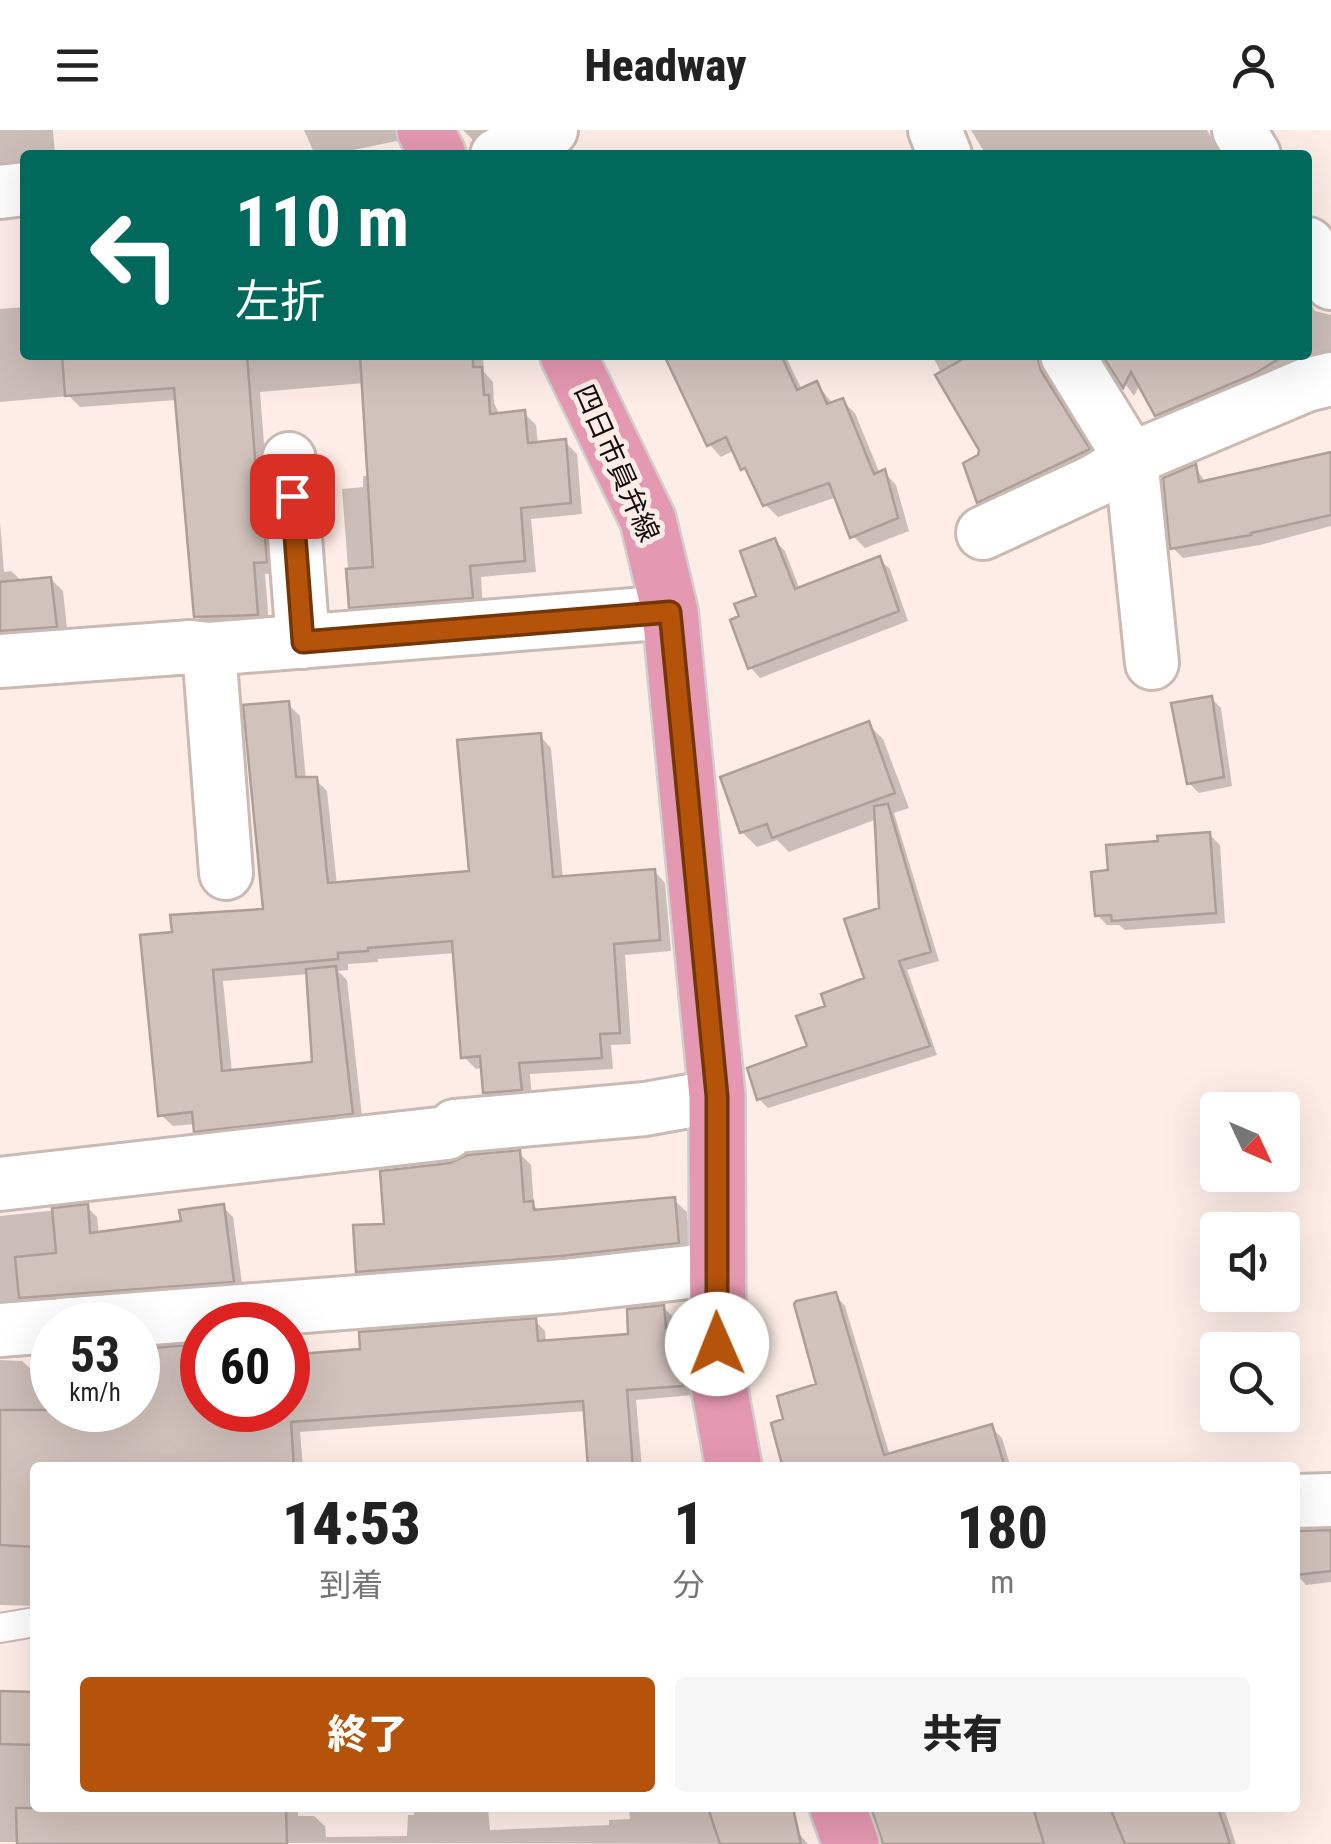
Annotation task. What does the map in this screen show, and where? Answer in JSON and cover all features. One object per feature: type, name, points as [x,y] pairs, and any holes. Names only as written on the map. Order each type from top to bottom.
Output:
[{"type":"main road","name":"四日市員弁線","points":[[570,360],[648,520],[670,612],[717,1096],[718,1381],[733,1462]]},
{"type":"main road","points":[[839,1812],[851,1844]]},
{"type":"street","points":[[508,150],[551,130]]},
{"type":"street","points":[[1312,251],[1331,283]]},
{"type":"street","points":[[1070,360],[1130,459],[1152,663]]},
{"type":"street","points":[[983,533],[1095,481],[1130,459],[1331,379]]},
{"type":"street","points":[[289,459],[303,642]]},
{"type":"street","points":[[0,661],[191,646],[209,650],[670,612]]},
{"type":"street","points":[[209,650],[226,873]]},
{"type":"street","points":[[0,1184],[447,1133],[455,1126],[645,1109],[717,1096]]},
{"type":"street","points":[[160,1317],[564,1286],[716,1269]]},
{"type":"street","points":[[0,1330],[30,1328]]},
{"type":"street","points":[[1300,1501],[1331,1500]]},
{"type":"lane","points":[[0,1628],[30,1623]]},
{"type":"building","points":[[62,360],[247,360],[260,523],[264,523],[267,562],[254,563],[258,615],[194,617],[174,388],[65,396]]},
{"type":"building","points":[[360,360],[473,360],[473,367],[482,367],[490,414],[525,410],[528,443],[566,439],[571,503],[521,508],[525,561],[470,566],[473,598],[349,608],[346,569],[373,567]]},
{"type":"building","points":[[666,360],[783,360],[797,390],[817,381],[827,404],[843,398],[874,474],[885,469],[898,518],[850,538],[829,483],[763,506],[726,437],[707,446]]},
{"type":"building","points":[[961,360],[1038,360],[1041,371],[1090,449],[977,503],[963,463],[978,455],[979,450],[935,375]]},
{"type":"building","points":[[1105,360],[1277,360],[1254,374],[1155,416],[1131,372],[1123,388]]},
{"type":"building","points":[[1331,452],[1331,515],[1251,535],[1170,549],[1163,478],[1196,464],[1199,482]]},
{"type":"building","points":[[775,538],[795,589],[880,556],[899,611],[748,669],[730,620],[739,616],[734,604],[756,596],[740,551]]},
{"type":"building","points":[[51,577],[57,627],[0,631],[0,582]]},
{"type":"building","points":[[1212,696],[1224,777],[1187,784],[1171,703]]},
{"type":"building","points":[[289,701],[296,777],[317,777],[328,883],[469,871],[457,740],[541,733],[553,877],[655,869],[660,940],[614,944],[620,1033],[600,1034],[602,1058],[519,1063],[522,1090],[483,1093],[480,1056],[461,1058],[452,941],[368,948],[338,953],[338,959],[213,970],[222,1071],[312,1062],[306,969],[336,966],[353,1114],[194,1132],[192,1112],[158,1116],[140,935],[172,932],[170,915],[263,909],[243,705]]},
{"type":"building","points":[[869,721],[895,793],[772,838],[767,824],[740,833],[720,777]]},
{"type":"building","points":[[888,804],[931,952],[899,961],[930,1046],[757,1100],[747,1068],[807,1046],[796,1016],[825,1006],[821,994],[864,978],[844,919],[879,908],[874,806]]},
{"type":"building","points":[[1210,832],[1216,913],[1112,921],[1111,915],[1095,916],[1091,872],[1108,870],[1106,845]]},
{"type":"building","points":[[520,1150],[524,1202],[533,1201],[534,1210],[675,1197],[679,1243],[356,1272],[353,1225],[384,1224],[380,1171]]},
{"type":"building","points":[[88,1204],[90,1233],[181,1221],[179,1210],[224,1204],[234,1282],[19,1298],[15,1257],[56,1253],[52,1208]]},
{"type":"building","points":[[836,1292],[884,1455],[992,1424],[1003,1462],[781,1462],[771,1423],[783,1419],[777,1396],[816,1384],[796,1301]]},
{"type":"building","points":[[664,1305],[666,1328],[678,1327],[683,1386],[627,1390],[633,1462],[588,1462],[583,1401],[310,1421],[310,1353],[360,1349],[359,1332],[536,1318],[538,1341],[628,1334],[627,1309]]},
{"type":"building","points":[[180,1346],[180,1432],[292,1432],[294,1462],[30,1462],[30,1547],[0,1545],[0,1410],[30,1410],[30,1432],[160,1432],[160,1347]]},
{"type":"building","points":[[1331,1530],[1331,1571],[1300,1574],[1300,1531]]},
{"type":"building","points":[[0,1691],[30,1692],[30,1745],[0,1744]]},
{"type":"building","points":[[16,1808],[30,1808],[30,1812],[286,1812],[287,1844],[17,1844]]},
{"type":"building","points":[[709,1812],[794,1812],[801,1844],[720,1844]]},
{"type":"building","points":[[872,1812],[1034,1812],[1044,1844],[883,1844]]},
{"type":"building","points":[[1112,1812],[1219,1812],[1230,1844],[1125,1844]]},
{"type":"route","points":[[292,496],[303,642],[670,612],[717,1096],[717,1344]]}]
